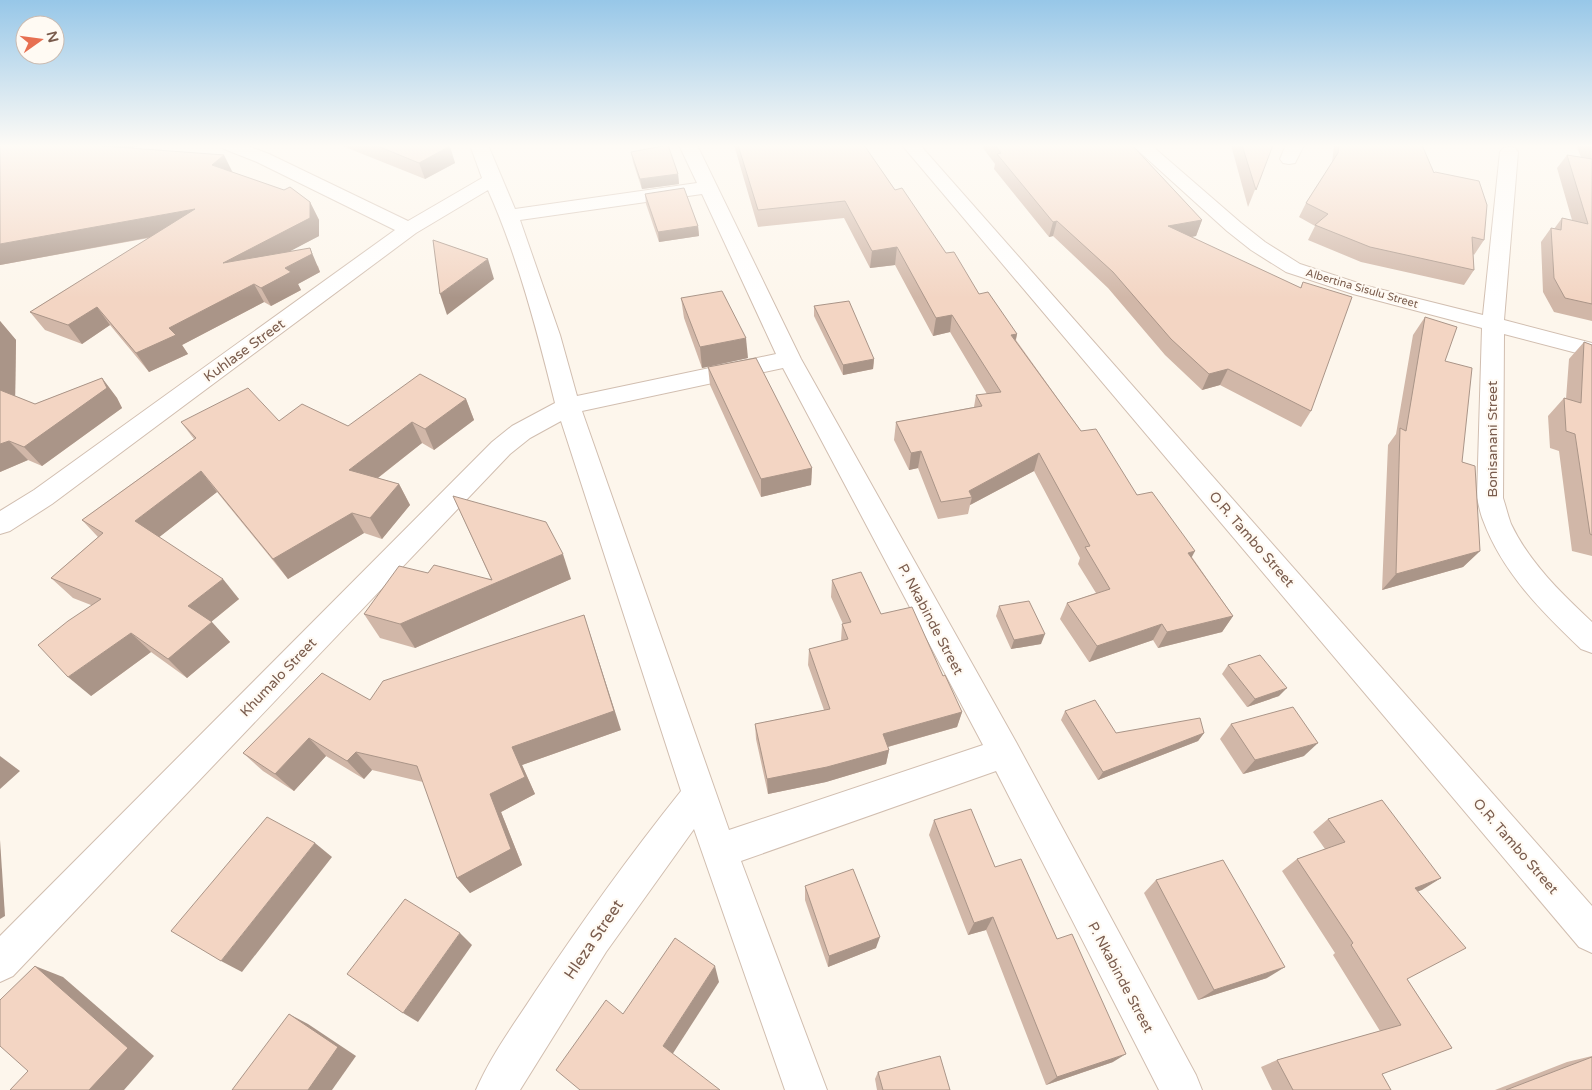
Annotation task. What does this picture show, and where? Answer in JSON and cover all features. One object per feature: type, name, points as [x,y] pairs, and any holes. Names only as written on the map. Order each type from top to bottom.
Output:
[{"type":"street","points":[[341,196],[409,229]]},
{"type":"street","name":"Kuhlase Street","points":[[0,524],[43,497],[409,229],[465,196]]},
{"type":"street","points":[[499,196],[509,216],[548,335],[568,406],[699,795],[806,1090]]},
{"type":"street","points":[[509,216],[648,196]]},
{"type":"street","name":"P. Nkabinde Street","points":[[713,196],[790,359],[1004,753],[1181,1090]]},
{"type":"street","name":"O.R. Tambo Street","points":[[955,196],[1592,934]]},
{"type":"street","name":"Albertina Sisulu Street","points":[[1199,196],[1258,246],[1293,268],[1360,290],[1592,350]]},
{"type":"street","name":"Bonisanani Street","points":[[1505,196],[1493,324],[1490,498],[1498,524],[1514,553],[1535,581],[1592,640]]},
{"type":"street","name":"Khumalo Street","points":[[0,963],[501,448],[521,432],[568,406],[790,359]]},
{"type":"street","points":[[720,851],[1004,753]]},
{"type":"street","name":"Hleza Street","points":[[497,1090],[538,1022],[623,894],[699,795]]},
{"type":"building","points":[[0,196],[302,196],[310,202],[310,218],[223,263],[310,248],[312,254],[285,268],[291,272],[261,288],[254,284],[169,328],[176,335],[136,353],[97,307],[68,325],[30,312],[195,209],[0,244]]},
{"type":"building","points":[[646,196],[687,196],[698,226],[658,232]]},
{"type":"building","points":[[754,196],[907,196],[946,253],[954,252],[979,294],[988,292],[1017,334],[1011,335],[1081,431],[1096,429],[1137,495],[1152,492],[1195,551],[1188,553],[1233,616],[1167,632],[1162,624],[1097,646],[1067,603],[1110,589],[1085,547],[1090,546],[1039,453],[969,491],[972,497],[941,502],[921,451],[911,453],[896,422],[982,406],[976,395],[1001,392],[952,315],[936,318],[897,247],[872,251],[845,201],[758,210]]},
{"type":"building","points":[[1031,196],[1179,196],[1202,220],[1168,226],[1301,288],[1303,282],[1352,297],[1311,411],[1228,369],[1209,374],[1171,339],[1113,272],[1057,221],[1053,222]]},
{"type":"building","points":[[1311,196],[1484,196],[1487,205],[1484,240],[1472,237],[1474,270],[1370,247],[1315,225],[1328,214],[1306,203]]},
{"type":"building","points":[[1579,196],[1592,196],[1592,304],[1565,298],[1554,278],[1551,228],[1561,230],[1562,218],[1588,224]]},
{"type":"building","points":[[433,240],[488,259],[440,294]]},
{"type":"building","points":[[722,291],[746,338],[700,347],[681,298]]},
{"type":"building","points":[[849,301],[874,359],[843,365],[814,306]]},
{"type":"building","points":[[1425,317],[1457,327],[1445,361],[1472,368],[1462,462],[1475,466],[1480,551],[1396,574],[1400,428],[1406,431]]},
{"type":"building","points":[[1584,342],[1592,345],[1592,535],[1590,534],[1575,434],[1566,431],[1564,398],[1581,403]]},
{"type":"building","points":[[756,358],[812,468],[761,479],[708,367]]},
{"type":"building","points":[[420,374],[466,399],[425,429],[412,422],[349,470],[399,484],[370,518],[352,513],[273,559],[201,471],[135,521],[223,579],[188,606],[212,622],[168,659],[131,633],[68,677],[38,645],[68,621],[101,599],[51,578],[103,533],[82,520],[196,438],[181,422],[248,388],[279,421],[302,404],[348,426]]},
{"type":"building","points":[[102,378],[107,388],[24,447],[9,441],[0,444],[0,390],[35,404]]},
{"type":"building","points":[[453,496],[546,522],[563,554],[400,624],[364,614],[399,566],[428,573],[434,565],[492,580]]},
{"type":"building","points":[[861,572],[881,614],[912,607],[943,676],[945,675],[962,712],[883,734],[889,750],[827,767],[767,779],[755,724],[830,709],[809,649],[848,639],[842,624],[851,622],[832,580]]},
{"type":"building","points":[[1029,601],[1045,634],[1014,640],[999,606]]},
{"type":"building","points":[[584,615],[614,711],[512,747],[525,777],[490,794],[511,849],[457,878],[417,766],[356,752],[347,761],[309,738],[275,774],[243,753],[322,673],[370,700],[383,681]]},
{"type":"building","points":[[1260,655],[1287,688],[1255,699],[1228,665]]},
{"type":"building","points":[[1095,700],[1116,733],[1200,718],[1204,733],[1103,772],[1065,711]]},
{"type":"building","points":[[1293,707],[1318,743],[1255,760],[1231,724]]},
{"type":"building","points":[[1382,800],[1441,878],[1415,888],[1466,948],[1407,979],[1452,1048],[1382,1074],[1391,1090],[1293,1090],[1277,1060],[1401,1025],[1351,945],[1353,943],[1297,859],[1345,842],[1328,819]]},
{"type":"building","points":[[971,809],[995,867],[1021,859],[1057,939],[1072,934],[1126,1054],[1057,1077],[993,917],[974,923],[934,820]]},
{"type":"building","points":[[267,817],[315,843],[221,961],[171,931]]},
{"type":"building","points":[[1223,860],[1285,967],[1214,990],[1156,880]]},
{"type":"building","points":[[853,869],[880,937],[829,956],[805,886]]},
{"type":"building","points":[[405,899],[460,933],[403,1013],[347,974]]},
{"type":"building","points":[[675,938],[715,966],[663,1046],[720,1090],[580,1090],[556,1070],[606,1000],[623,1014]]},
{"type":"building","points":[[35,966],[128,1048],[89,1090],[10,1090],[28,1071],[0,1046],[0,1000]]},
{"type":"building","points":[[289,1014],[338,1047],[308,1090],[232,1090]]},
{"type":"building","points":[[940,1056],[950,1090],[883,1090],[878,1072]]},
{"type":"building","points":[[1592,1057],[1592,1090],[1506,1090]]}]
